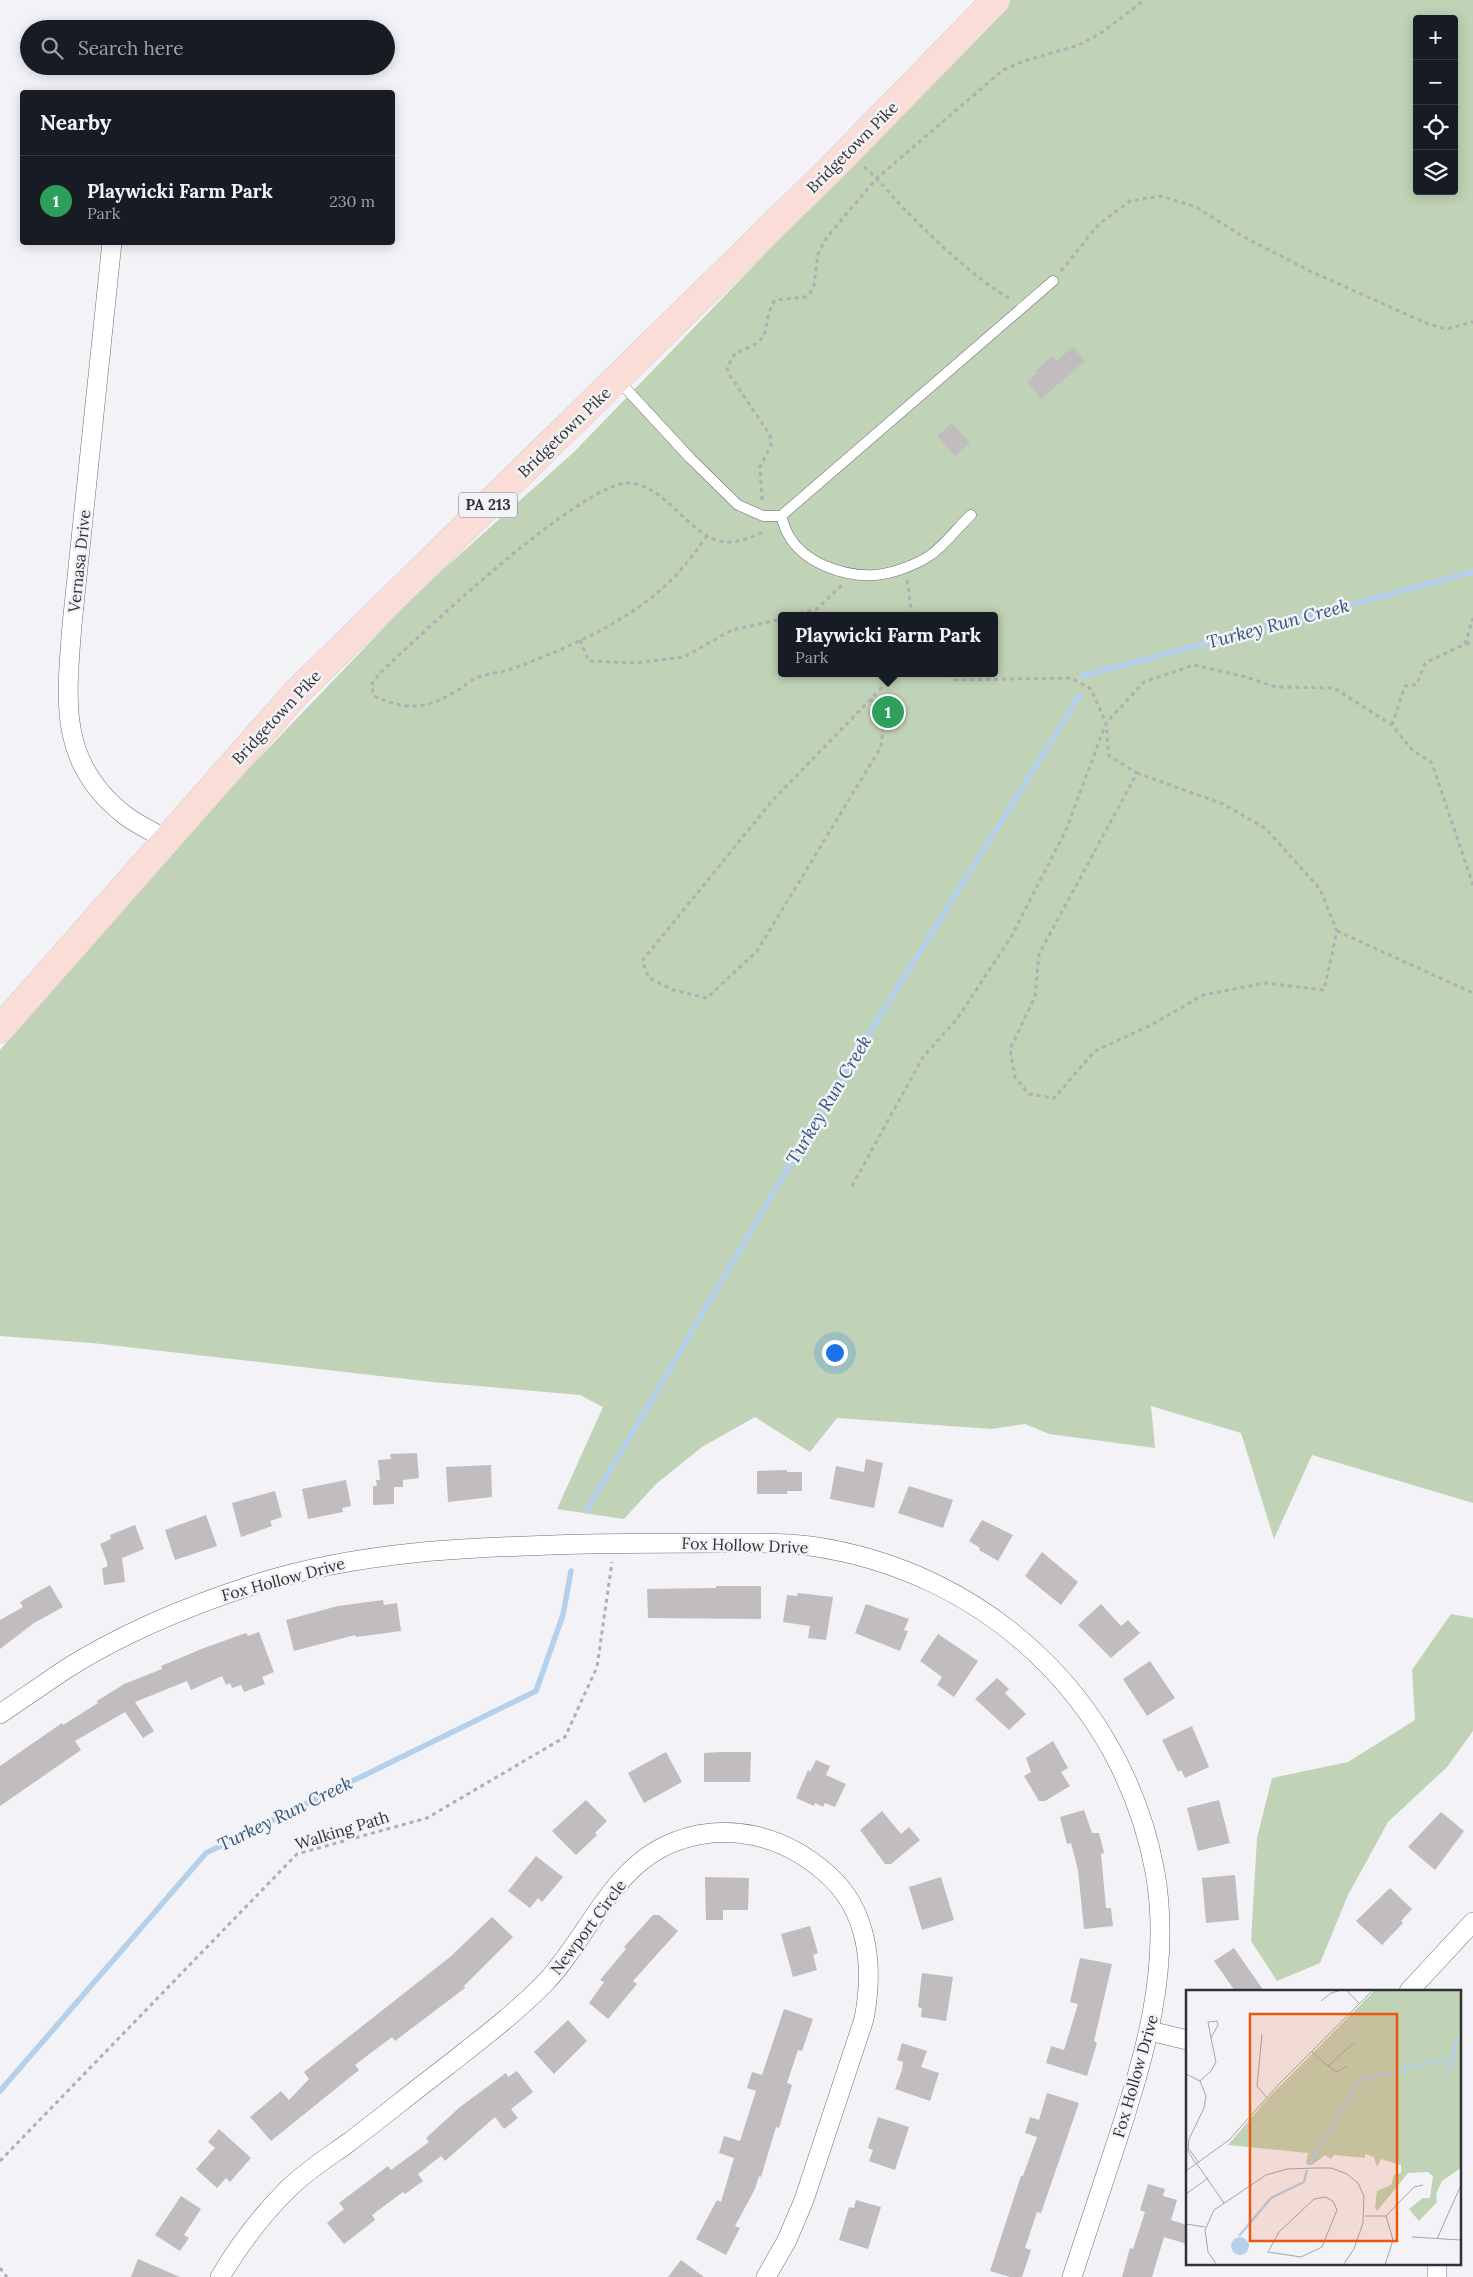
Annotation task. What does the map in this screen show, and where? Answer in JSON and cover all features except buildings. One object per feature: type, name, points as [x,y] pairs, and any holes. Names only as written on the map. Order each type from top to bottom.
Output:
[{"type":"main road","name":"Bridgetown Pike","points":[[0,1029],[165,839],[297,692],[847,153],[996,0]]},
{"type":"street","name":"Vernasa Drive","points":[[112,245],[72,625],[67,682],[69,720],[78,757],[91,780],[110,802],[127,816],[165,839]]},
{"type":"street","name":"Fox Hollow Drive","points":[[0,1714],[69,1668],[121,1639],[206,1602],[294,1573],[368,1558],[437,1550],[614,1544],[783,1544],[814,1547],[870,1559],[924,1578],[971,1602],[1032,1648],[1079,1698],[1103,1735],[1125,1776],[1145,1830],[1155,1873],[1160,1939],[1158,1987],[1150,2032],[1130,2104],[1072,2277]]},
{"type":"street","name":"Newport Circle","points":[[220,2277],[262,2217],[306,2172],[347,2144],[503,2022],[544,1984],[573,1948],[600,1906],[631,1870],[643,1860],[673,1842],[706,1833],[723,1832],[747,1833],[792,1848],[815,1863],[830,1876],[856,1914],[865,1936],[869,1960],[868,1997],[864,2019],[804,2200],[787,2240],[766,2277]]},
{"type":"street","points":[[1411,1990],[1473,1922]]},
{"type":"street","points":[[1150,2032],[1186,2040]]},
{"type":"street","points":[[1436,2277],[1437,2264]]},
{"type":"lane","points":[[617,380],[690,458],[738,505],[763,516],[781,516],[1053,281]]},
{"type":"lane","points":[[781,516],[788,535],[808,556],[825,566],[853,574],[876,575],[905,567],[929,556],[970,515]]},
{"type":"path","points":[[707,536],[679,572],[638,608],[598,632],[511,670],[476,678],[454,693],[430,704],[410,708],[374,696],[371,685],[379,674],[476,584],[589,497],[629,483],[643,486],[656,493],[707,536],[726,542],[749,538],[763,532],[760,467],[771,445],[770,435],[729,374],[728,368],[735,353],[752,347],[762,340],[767,329],[769,310],[775,300],[805,297],[811,292],[814,285],[818,254],[827,237],[877,178],[1003,70],[1024,61],[1079,45],[1104,32],[1144,0]]},
{"type":"path","points":[[847,153],[877,178],[904,208],[987,284],[1025,306]]},
{"type":"path","points":[[1053,281],[1099,224],[1130,201],[1162,196],[1196,207],[1244,237],[1310,272],[1428,324],[1446,329],[1473,322]]},
{"type":"path","points":[[905,567],[911,612]]},
{"type":"path","points":[[805,612],[818,608],[853,574]]},
{"type":"path","points":[[1465,644],[1473,618]]},
{"type":"path","points":[[580,640],[589,661],[634,663],[684,657],[732,630],[778,620]]},
{"type":"path","points":[[1392,725],[1405,686],[1417,684],[1424,663],[1473,642]]},
{"type":"path","points":[[852,1186],[923,1057],[957,1019],[1011,937],[1066,830],[1106,722],[1144,682],[1194,665],[1246,677],[1276,687],[1334,688],[1392,725],[1412,750],[1432,763],[1473,885]]},
{"type":"path","points":[[871,699],[884,717],[881,747],[757,951],[707,998],[673,990],[648,978],[642,961],[772,802],[871,699],[892,677]]},
{"type":"path","points":[[951,677],[955,680],[1071,678],[1092,689],[1106,722],[1109,756],[1137,773],[1223,804],[1265,828],[1320,889],[1337,931],[1324,990],[1265,983],[1203,995],[1153,1024],[1095,1051],[1054,1098],[1028,1094],[1015,1077],[1010,1050],[1035,997],[1039,954],[1137,773]]},
{"type":"path","points":[[1337,931],[1473,992]]},
{"type":"path","name":"Walking Path","points":[[0,2161],[297,1854],[427,1818],[565,1736],[597,1667],[614,1544]]},
{"type":"path","points":[[0,2268],[7,2277]]},
{"type":"green space","points":[[1010,0],[1473,0],[1473,1503],[1312,1455],[1274,1539],[1241,1433],[1151,1406],[1155,1448],[1049,1434],[1025,1424],[992,1429],[837,1418],[810,1452],[755,1417],[702,1447],[656,1484],[624,1519],[557,1509],[603,1407],[580,1395],[432,1382],[92,1343],[0,1336],[0,1050],[189,831],[417,593],[574,452]]},
{"type":"green space","points":[[1451,1614],[1473,1618],[1473,1731],[1447,1767],[1388,1822],[1348,1895],[1320,1963],[1277,1981],[1251,1941],[1257,1838],[1272,1778],[1348,1762],[1415,1720],[1412,1670]]},
{"type":"waterway","name":"Turkey Run Creek","points":[[1082,676],[1473,572]]},
{"type":"waterway","name":"Turkey Run Creek","points":[[586,1511],[843,1075],[1080,695]]},
{"type":"waterway","name":"Turkey Run Creek","points":[[0,2091],[206,1853],[536,1691],[563,1615],[571,1571]]},
{"type":"place","name":"Playwicki Farm Park","points":[[888,712]]}]
